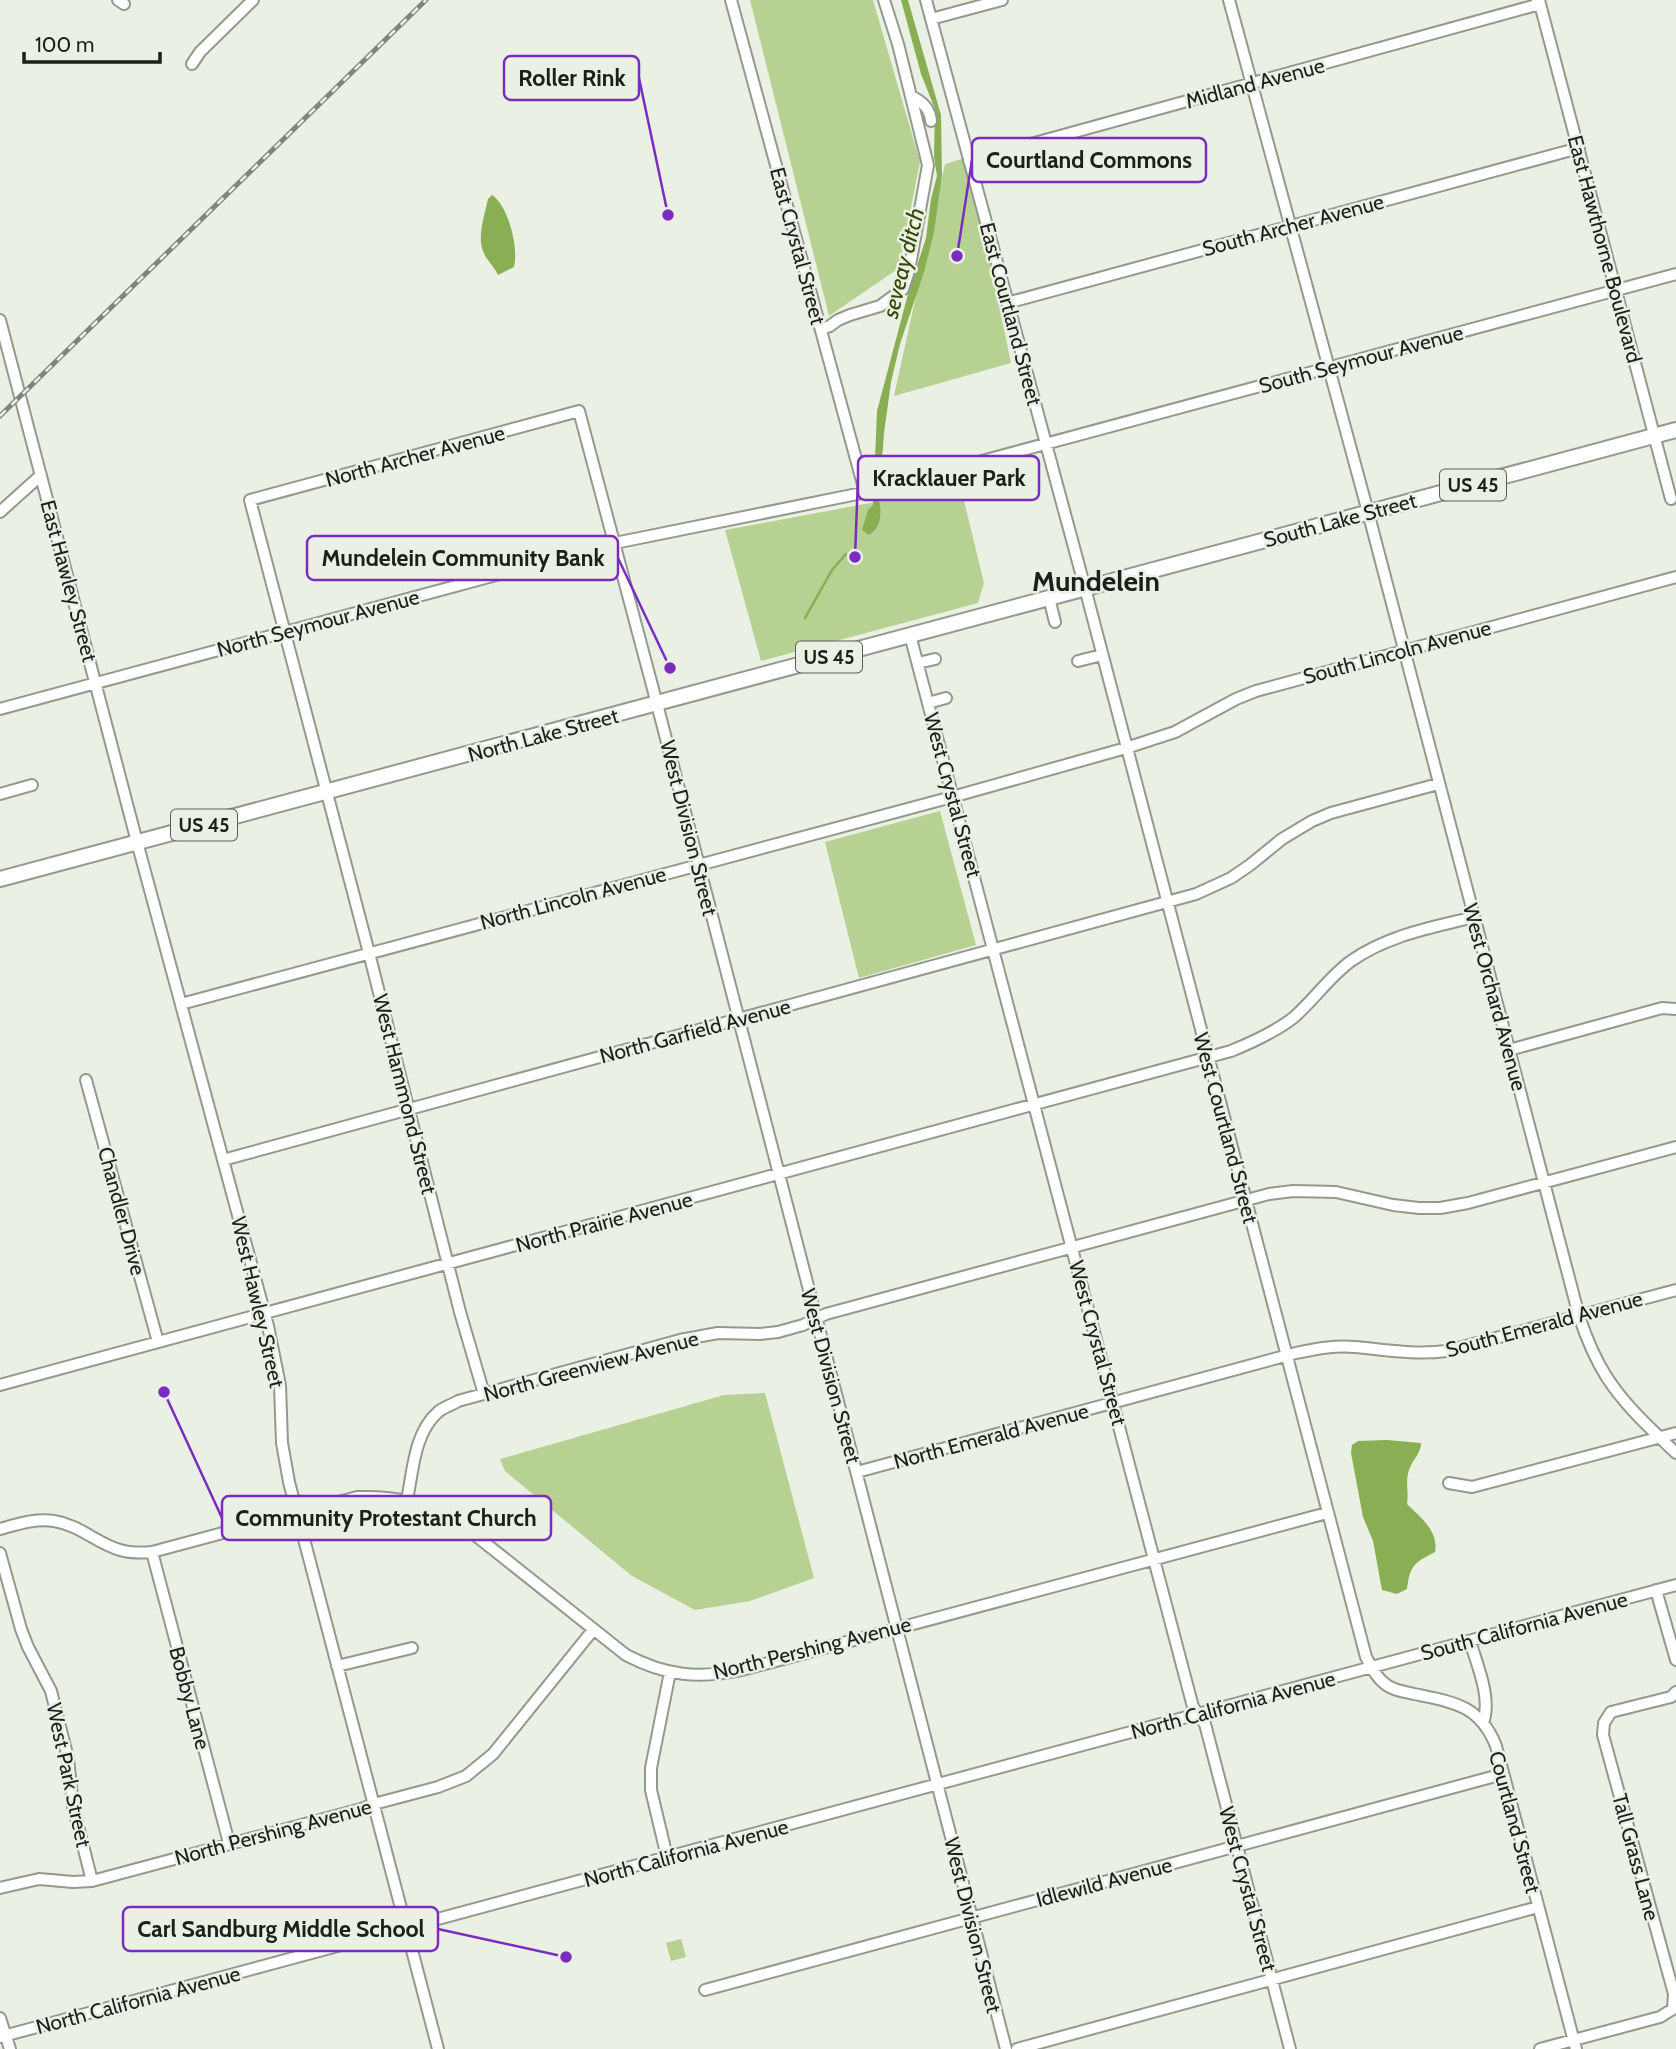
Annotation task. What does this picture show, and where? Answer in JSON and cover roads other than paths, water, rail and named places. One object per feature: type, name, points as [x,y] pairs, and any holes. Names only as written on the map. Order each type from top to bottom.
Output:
[{"type":"main road","name":"South Lake Street","points":[[1085,588],[1676,430]]},
{"type":"main road","name":"North Lake Street","points":[[0,879],[1085,588]]},
{"type":"street","points":[[192,64],[200,52],[253,0]]},
{"type":"street","name":"East Crystal Street","points":[[732,0],[866,492]]},
{"type":"street","points":[[821,329],[850,315],[880,306],[903,289],[909,271],[928,165],[898,44],[884,0]]},
{"type":"street","name":"East Courtland Street","points":[[926,0],[1085,588]]},
{"type":"street","points":[[931,19],[1002,0]]},
{"type":"street","name":"West Orchard Avenue","points":[[1229,0],[1368,512],[1579,1316],[1605,1375],[1629,1406],[1676,1453]]},
{"type":"street","name":"Midland Avenue","points":[[970,161],[1252,85],[1539,1]]},
{"type":"street","name":"East Hawthorne Boulevard","points":[[1539,1],[1671,499]]},
{"type":"street","points":[[911,96],[926,106],[931,121]]},
{"type":"street","name":"South Archer Avenue","points":[[1007,303],[1579,148]]},
{"type":"street","name":"South Seymour Avenue","points":[[1046,444],[1676,274]]},
{"type":"street","name":"East Hawley Street","points":[[0,320],[137,842]]},
{"type":"street","name":"North Archer Avenue","points":[[250,500],[579,411]]},
{"type":"street","name":"West Division Street","points":[[579,411],[1006,2049]]},
{"type":"street","name":"North Seymour Avenue","points":[[0,709],[615,543],[866,492],[1046,444]]},
{"type":"street","points":[[0,512],[41,475]]},
{"type":"street","name":"West Hammond Street","points":[[250,500],[484,1394]]},
{"type":"street","name":"South Lincoln Avenue","points":[[1126,748],[1175,732],[1256,691],[1676,577]]},
{"type":"street","name":"West Courtland Street","points":[[1085,588],[1327,1513],[1371,1667]]},
{"type":"street","points":[[1049,598],[1055,622]]},
{"type":"street","name":"West Crystal Street","points":[[910,635],[1193,1707],[1205,1724],[1290,2049]]},
{"type":"street","points":[[1078,661],[1102,654]]},
{"type":"street","points":[[918,663],[935,659]]},
{"type":"street","points":[[928,703],[946,698]]},
{"type":"street","name":"North Lincoln Avenue","points":[[181,1004],[1126,748]]},
{"type":"street","name":"North Garfield Avenue","points":[[223,1160],[1167,903],[1196,894],[1231,878],[1282,839],[1312,821],[1331,813],[1438,784]]},
{"type":"street","points":[[0,794],[32,785]]},
{"type":"street","name":"West Hawley Street","points":[[137,842],[276,1357],[284,1459],[438,2049]]},
{"type":"street","name":"North Prairie Avenue","points":[[0,1385],[1208,1058],[1248,1044],[1280,1027],[1294,1017],[1334,974],[1374,947],[1405,934],[1474,917]]},
{"type":"street","points":[[1509,1050],[1662,1008],[1676,1009]]},
{"type":"street","name":"Chandler Drive","points":[[86,1080],[158,1342]]},
{"type":"street","name":"North Greenview Avenue","points":[[407,1500],[420,1438],[429,1421],[440,1410],[458,1401],[680,1340],[718,1333],[778,1332],[803,1325],[826,1314],[1245,1199],[1314,1190],[1336,1192],[1393,1205],[1440,1208],[1468,1203],[1676,1147]]},
{"type":"street","name":"South Emerald Avenue","points":[[1287,1356],[1324,1348],[1353,1347],[1412,1353],[1439,1352],[1676,1290]]},
{"type":"street","name":"North Emerald Avenue","points":[[857,1472],[1287,1356]]},
{"type":"street","points":[[1449,1483],[1472,1487],[1676,1433]]},
{"type":"street","points":[[0,1529],[33,1521],[55,1521],[78,1528],[119,1550],[133,1553],[152,1552],[357,1497],[384,1496],[428,1505],[446,1514],[593,1630]]},
{"type":"street","name":"North Pershing Avenue","points":[[0,1888],[39,1879],[92,1881],[361,1809],[466,1776],[493,1754],[593,1630],[626,1655],[646,1665],[685,1675],[731,1672],[1327,1513]]},
{"type":"street","name":"Bobby Lane","points":[[152,1552],[229,1843]]},
{"type":"street","name":"West Park Street","points":[[0,1553],[21,1629],[51,1691],[68,1758],[73,1806],[92,1881]]},
{"type":"street","name":"South California Avenue","points":[[1371,1667],[1676,1585]]},
{"type":"street","points":[[1656,1590],[1676,1660]]},
{"type":"street","points":[[1470,1641],[1484,1692],[1486,1714],[1483,1723]]},
{"type":"street","points":[[337,1667],[412,1648]]},
{"type":"street","name":"North California Avenue","points":[[3,2036],[1371,1667]]},
{"type":"street","name":"Courtland Street","points":[[1371,1667],[1377,1677],[1396,1690],[1450,1702],[1468,1709],[1490,1732],[1496,1746],[1574,2045]]},
{"type":"street","points":[[667,1857],[651,1790],[651,1768],[670,1672]]},
{"type":"street","name":"Tall Grass Lane","points":[[1574,2045],[1660,2017],[1673,2009],[1674,1994],[1603,1735],[1604,1723],[1611,1712],[1671,1697],[1676,1692]]},
{"type":"street","name":"Idlewild Avenue","points":[[705,1990],[1503,1774]]},
{"type":"street","points":[[1017,2049],[1538,1907]]},
{"type":"street","points":[[0,2018],[3,2036],[10,2049]]},
{"type":"street","points":[[1540,2049],[1574,2045]]},
{"type":"waterway","points":[[805,618],[832,570],[846,554]]},
{"type":"railway","points":[[0,416],[426,0]]},
{"type":"place","name":"Roller Rink","points":[[668,215]]},
{"type":"place","name":"Courtland Commons","points":[[957,256]]},
{"type":"place","name":"Kracklauer Park","points":[[855,557]]},
{"type":"place","name":"Mundelein Community Bank","points":[[670,668]]},
{"type":"place","name":"Community Protestant Church","points":[[164,1392]]},
{"type":"place","name":"Carl Sandburg Middle School","points":[[566,1957]]},
{"type":"district","name":"Mundelein","points":[[1096,581]]},
{"type":"water label","name":"seveay ditch","points":[[903,263]]}]
